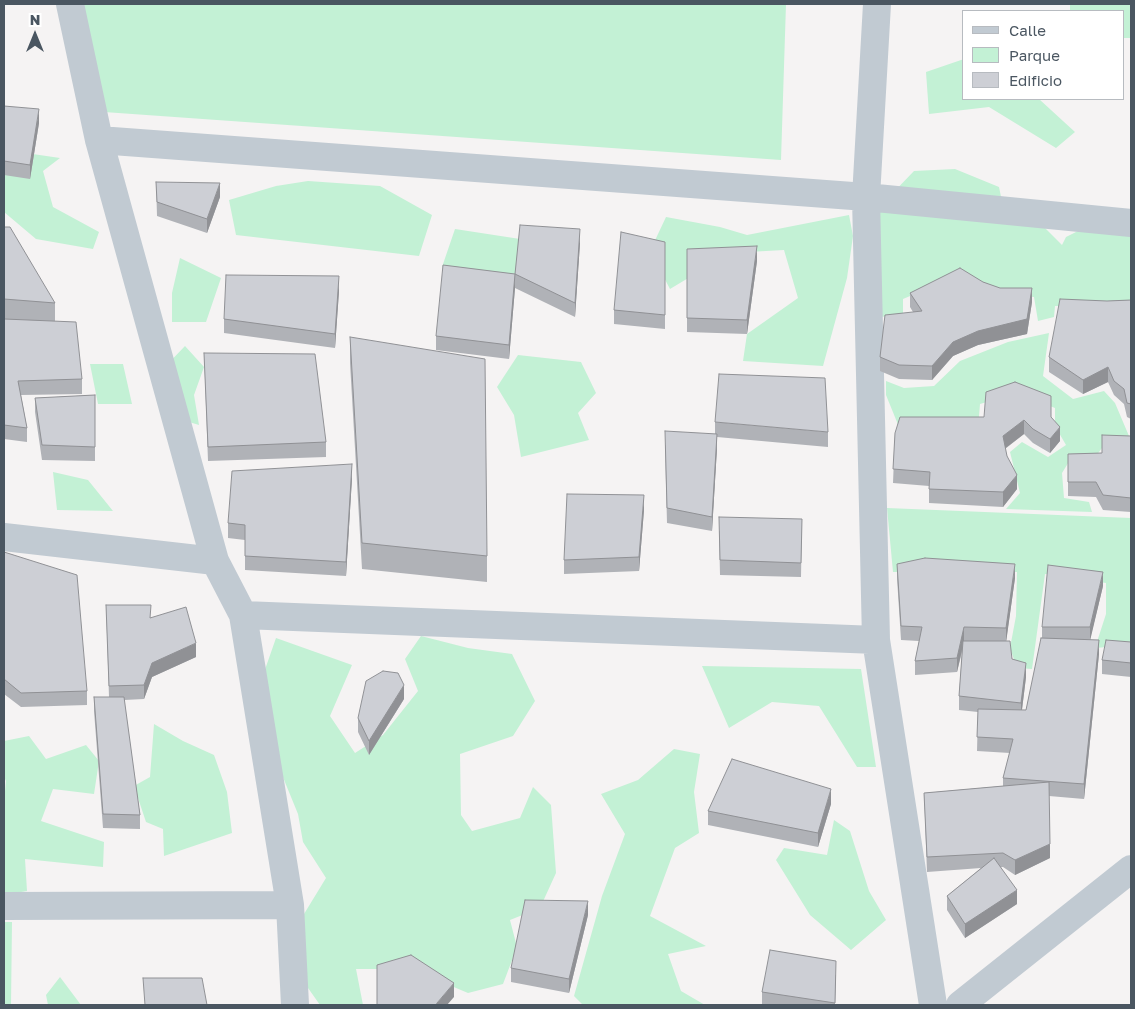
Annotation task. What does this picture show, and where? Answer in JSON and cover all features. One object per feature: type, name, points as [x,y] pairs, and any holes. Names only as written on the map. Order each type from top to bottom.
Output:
[{"type":"street","points":[[70,4],[99,140],[215,561],[243,615],[290,905],[295,1005]]},
{"type":"street","points":[[877,4],[866,197],[876,640],[934,1005]]},
{"type":"street","points":[[99,140],[866,197],[1131,223]]},
{"type":"street","points":[[4,537],[215,561]]},
{"type":"street","points":[[243,615],[876,640]]},
{"type":"street","points":[[960,1005],[1131,869]]},
{"type":"street","points":[[4,906],[290,905]]},
{"type":"green space","points":[[70,4],[786,4],[781,160],[90,111]]},
{"type":"green space","points":[[1054,4],[1131,4],[1131,38],[1125,38],[1125,10],[1070,10],[1070,5]]},
{"type":"green space","points":[[962,60],[962,100],[1040,100],[1075,132],[1056,148],[989,107],[929,114],[926,72]]},
{"type":"green space","points":[[19,152],[60,158],[43,171],[53,207],[99,232],[93,249],[36,239],[4,212],[4,162]]},
{"type":"green space","points":[[955,169],[999,187],[1006,221],[1037,220],[1062,245],[1066,237],[1094,223],[1131,233],[1131,307],[1055,306],[1054,317],[1038,321],[1034,297],[1000,294],[960,275],[903,299],[903,316],[876,317],[860,227],[914,171]]},
{"type":"green space","points":[[308,181],[380,186],[432,215],[419,256],[236,235],[229,200],[276,186]]},
{"type":"green space","points":[[849,215],[853,236],[847,278],[823,366],[743,361],[747,334],[798,298],[784,250],[730,253],[670,289],[650,251],[666,217],[720,227],[747,235]]},
{"type":"green space","points":[[455,229],[520,239],[515,288],[442,267]]},
{"type":"green space","points":[[180,258],[221,278],[206,322],[172,322],[172,293]]},
{"type":"green space","points":[[1049,333],[1043,376],[1073,399],[1104,391],[1115,403],[1129,436],[1105,444],[1093,460],[1070,460],[1062,473],[1064,498],[1089,502],[1092,512],[1006,509],[1020,493],[1010,452],[1022,442],[1048,457],[1066,445],[1055,426],[1055,408],[1017,393],[980,404],[978,428],[899,427],[886,395],[886,381],[904,388],[934,386],[960,361],[1008,342]]},
{"type":"green space","points":[[185,346],[204,367],[194,395],[199,425],[176,418],[161,371]]},
{"type":"green space","points":[[518,355],[581,362],[596,393],[578,413],[589,440],[521,457],[514,415],[497,387]]},
{"type":"green space","points":[[90,364],[123,364],[132,404],[98,404]]},
{"type":"green space","points":[[53,472],[88,480],[113,511],[57,510]]},
{"type":"green space","points":[[887,508],[1131,518],[1131,645],[1095,648],[1106,614],[1106,583],[1045,574],[1032,669],[1017,668],[1010,648],[1016,616],[1017,572],[893,572]]},
{"type":"green space","points":[[421,636],[468,648],[512,654],[535,701],[513,736],[460,754],[461,815],[472,831],[520,818],[533,787],[551,805],[556,873],[540,908],[510,920],[517,947],[503,984],[468,993],[411,969],[356,969],[363,1005],[320,1005],[301,978],[304,914],[326,878],[303,842],[298,814],[253,704],[276,638],[352,665],[330,716],[355,753],[383,735],[418,691],[405,659]]},
{"type":"green space","points":[[702,666],[861,669],[876,767],[857,767],[819,706],[772,702],[729,728]]},
{"type":"green space","points":[[154,724],[183,741],[214,755],[227,792],[232,833],[164,856],[163,829],[146,822],[134,786],[150,777]]},
{"type":"green space","points":[[29,736],[46,759],[86,745],[99,761],[94,794],[53,789],[41,821],[104,842],[103,867],[25,859],[27,891],[4,895],[4,801],[6,781],[4,777],[4,741]]},
{"type":"green space","points":[[674,749],[700,754],[694,792],[699,833],[675,848],[650,916],[706,946],[668,954],[681,991],[705,1005],[583,1005],[574,996],[602,896],[625,834],[601,794],[638,780]]},
{"type":"green space","points":[[834,820],[850,831],[869,891],[886,920],[851,950],[810,915],[776,860],[784,848],[827,855]]},
{"type":"green space","points":[[4,922],[12,922],[11,1005],[4,1005]]},
{"type":"green space","points":[[60,977],[81,1005],[48,1005],[46,995]]},
{"type":"building","points":[[4,106],[39,109],[30,165],[4,161]]},
{"type":"building","points":[[156,182],[220,183],[207,219],[157,202]]},
{"type":"building","points":[[520,225],[580,229],[575,303],[515,274]]},
{"type":"building","points":[[4,227],[10,227],[55,303],[4,299]]},
{"type":"building","points":[[621,232],[665,242],[665,315],[614,310]]},
{"type":"building","points":[[757,246],[747,320],[687,318],[687,249]]},
{"type":"building","points":[[443,265],[515,274],[509,345],[436,336]]},
{"type":"building","points":[[960,268],[983,282],[1000,288],[1032,288],[1027,319],[978,331],[953,342],[932,366],[899,365],[880,357],[885,315],[922,311],[910,293]]},
{"type":"building","points":[[226,275],[339,276],[335,334],[224,319]]},
{"type":"building","points":[[1060,299],[1131,300],[1131,404],[1127,403],[1124,389],[1114,381],[1108,367],[1083,380],[1049,357]]},
{"type":"building","points":[[4,319],[76,322],[82,379],[18,381],[27,428],[4,425]]},
{"type":"building","points":[[350,337],[485,359],[487,556],[362,543]]},
{"type":"building","points":[[204,353],[315,354],[326,442],[208,447]]},
{"type":"building","points":[[719,374],[825,378],[828,432],[715,422]]},
{"type":"building","points":[[1015,382],[1051,396],[1051,417],[1060,427],[1050,439],[1033,429],[1024,420],[1003,436],[1007,456],[1017,475],[1003,492],[929,489],[930,472],[893,469],[895,433],[900,417],[984,417],[986,392]]},
{"type":"building","points":[[95,395],[95,447],[42,445],[35,398]]},
{"type":"building","points":[[665,431],[717,434],[712,517],[667,508]]},
{"type":"building","points":[[1102,435],[1131,436],[1131,498],[1103,495],[1096,482],[1068,482],[1068,454],[1102,453]]},
{"type":"building","points":[[352,464],[346,562],[245,556],[245,525],[228,523],[232,471]]},
{"type":"building","points":[[567,494],[644,495],[639,557],[564,560]]},
{"type":"building","points":[[719,517],[802,519],[801,563],[720,560]]},
{"type":"building","points":[[4,552],[77,575],[87,691],[21,693],[4,679]]},
{"type":"building","points":[[925,558],[1015,564],[1006,628],[964,627],[957,658],[915,661],[922,627],[901,626],[897,564]]},
{"type":"building","points":[[1048,565],[1103,572],[1090,627],[1042,627]]},
{"type":"building","points":[[106,605],[151,605],[150,618],[186,607],[196,643],[152,663],[144,685],[109,686]]},
{"type":"building","points":[[1041,638],[1099,640],[1084,784],[1003,778],[1013,739],[977,737],[978,709],[1026,710]]},
{"type":"building","points":[[1106,640],[1131,642],[1131,663],[1102,660]]},
{"type":"building","points":[[963,641],[1010,641],[1012,659],[1026,663],[1021,703],[959,696]]},
{"type":"building","points":[[383,671],[398,673],[404,685],[369,741],[358,718],[366,681]]},
{"type":"building","points":[[94,697],[124,697],[140,815],[103,814]]},
{"type":"building","points":[[732,759],[831,789],[818,833],[708,811]]},
{"type":"building","points":[[1049,782],[1050,844],[1015,860],[1003,853],[927,857],[924,793]]},
{"type":"building","points":[[994,858],[1017,890],[965,924],[947,896]]},
{"type":"building","points":[[525,900],[588,901],[569,979],[511,968]]},
{"type":"building","points":[[770,950],[836,961],[835,1003],[762,992]]},
{"type":"building","points":[[411,955],[454,983],[436,1005],[377,1005],[377,965]]},
{"type":"building","points":[[143,978],[202,978],[207,1005],[145,1005]]}]
